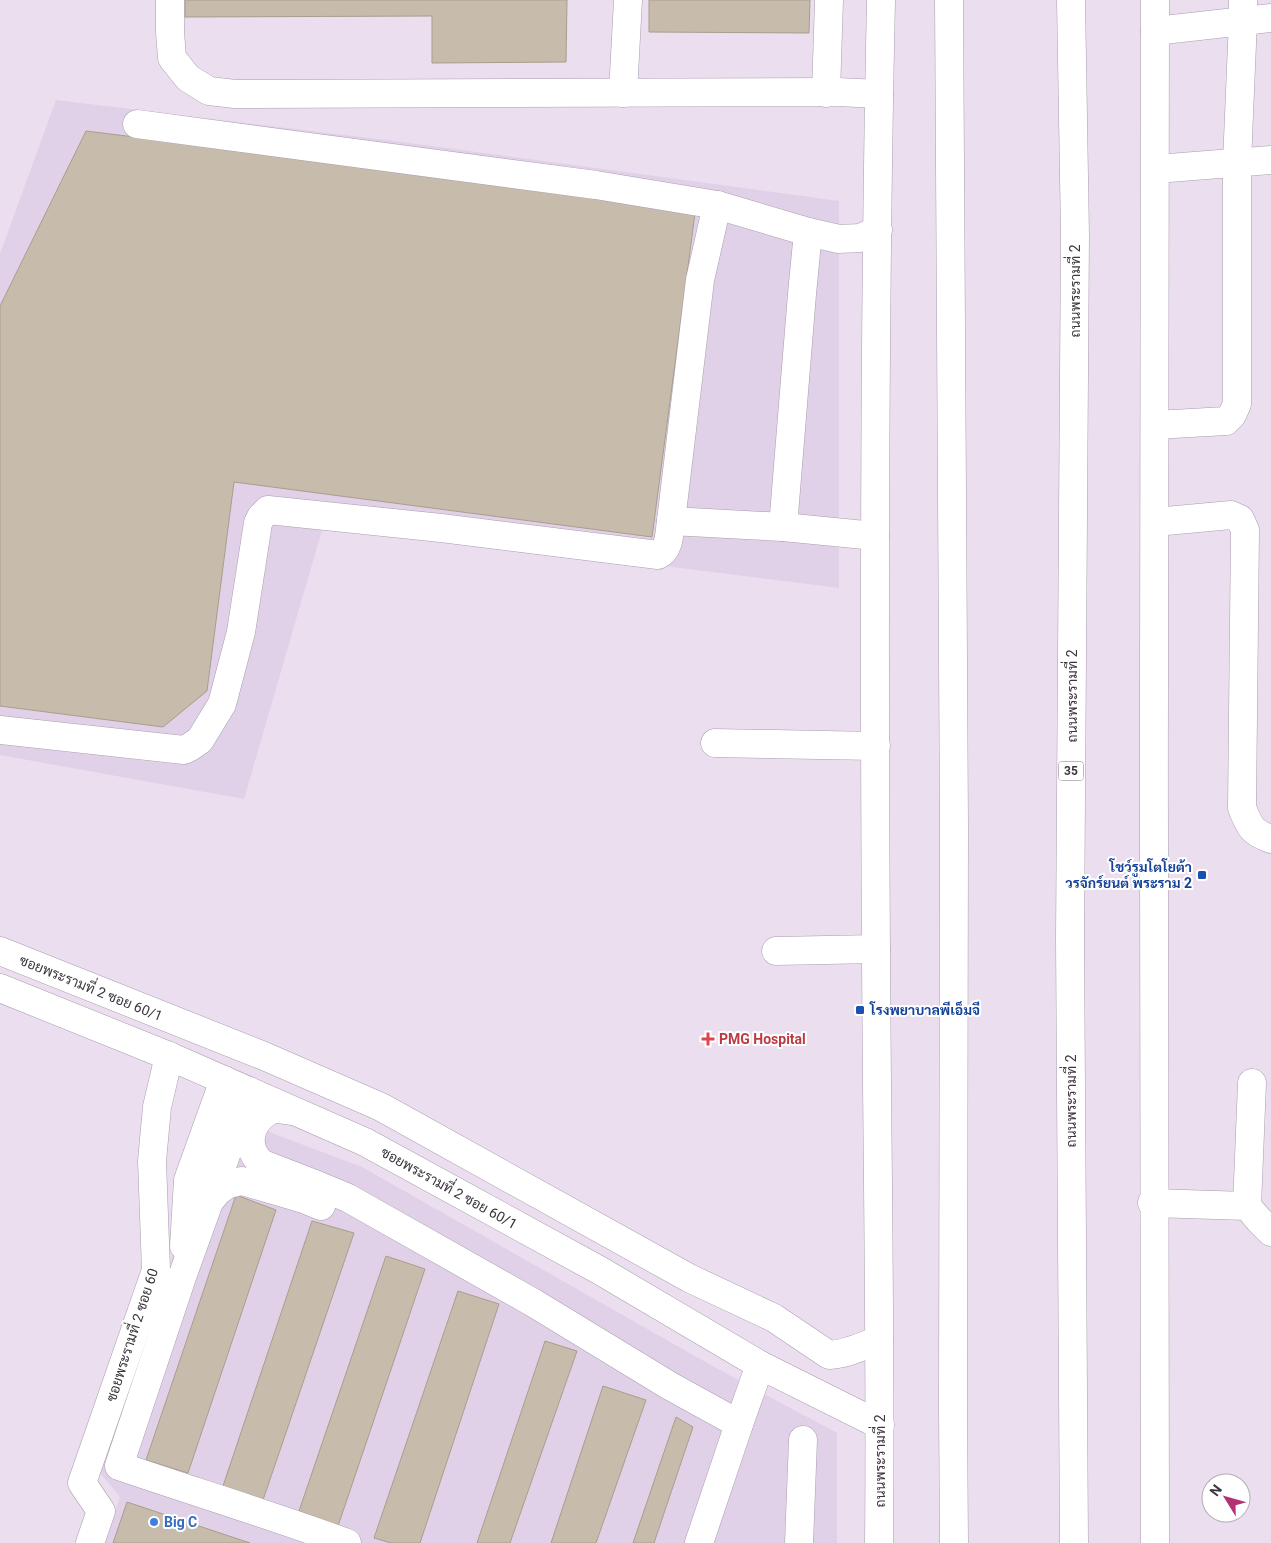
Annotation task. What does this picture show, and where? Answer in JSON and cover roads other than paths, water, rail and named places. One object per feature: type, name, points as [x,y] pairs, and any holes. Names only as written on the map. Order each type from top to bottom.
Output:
[{"type":"main road","points":[[170,0],[172,58],[188,78],[209,91],[235,94],[826,92],[879,94]]},
{"type":"main road","points":[[623,93],[628,0]]},
{"type":"main road","points":[[826,92],[828,0]]},
{"type":"main road","name":"ถนนพระรามที่ 2","points":[[879,1543],[876,536],[881,0]]},
{"type":"main road","points":[[950,0],[954,817],[952,1400],[954,1543]]},
{"type":"main road","name":"ถนนพระรามที่ 2","points":[[1071,0],[1075,235],[1070,938],[1074,1543]]},
{"type":"main road","points":[[1154,1543],[1152,1203],[1155,0]]},
{"type":"main road","points":[[1155,31],[1243,10],[1271,18]]},
{"type":"main road","points":[[1155,425],[1226,421],[1232,415],[1237,404],[1237,163],[1243,10]]},
{"type":"main road","points":[[137,124],[596,185],[717,206],[839,239],[860,238],[878,230]]},
{"type":"main road","points":[[1156,169],[1271,160]]},
{"type":"main road","points":[[0,730],[184,750],[200,740],[222,704],[240,632],[258,523],[268,510],[441,528],[658,555],[663,552],[668,545],[700,280],[717,206]]},
{"type":"main road","points":[[783,526],[808,232]]},
{"type":"main road","points":[[1155,522],[1231,515],[1240,519],[1245,530],[1242,808],[1250,827],[1271,839]]},
{"type":"main road","points":[[671,522],[783,526],[876,536]]},
{"type":"main road","points":[[715,743],[876,746]]},
{"type":"main road","points":[[776,951],[876,949]]},
{"type":"main road","name":"ซอยพระรามที่ 2 ซอย 60/1","points":[[0,951],[264,1056],[381,1107],[689,1278],[774,1318],[829,1355],[838,1355],[879,1340]]},
{"type":"main road","name":"ซอยพระรามที่ 2 ซอย 60/1","points":[[0,988],[169,1056],[365,1142],[599,1270],[760,1364],[880,1425]]},
{"type":"main road","name":"ซอยพระรามที่ 2 ซอย 60","points":[[90,1543],[101,1511],[82,1483],[156,1270],[152,1161],[157,1107],[169,1056]]},
{"type":"main road","points":[[182,1277],[188,1180],[224,1080]]},
{"type":"main road","points":[[1252,1084],[1247,1206],[1271,1232]]},
{"type":"main road","points":[[249,1092],[182,1277],[119,1466],[284,1520],[347,1543]]},
{"type":"main road","points":[[292,1111],[270,1110],[254,1126],[250,1137],[250,1144],[252,1153],[257,1160],[348,1198],[532,1302],[670,1386],[738,1424]]},
{"type":"main road","points":[[209,1202],[218,1191],[228,1184],[242,1181],[304,1199],[342,1214],[386,1220]]},
{"type":"main road","points":[[1152,1203],[1247,1206]]},
{"type":"main road","points":[[699,1543],[760,1364]]},
{"type":"main road","points":[[799,1543],[803,1440]]},
{"type":"place","name":"โชว์รูมโตโยต้า วรจักร์ยนต์ พระราม 2","points":[[1202,875]]},
{"type":"place","name":"โรงพยาบาลพีเอ็มจี","points":[[860,1010]]},
{"type":"place","name":"PMG Hospital","points":[[708,1039]]},
{"type":"place","name":"Big C","points":[[154,1522]]}]
